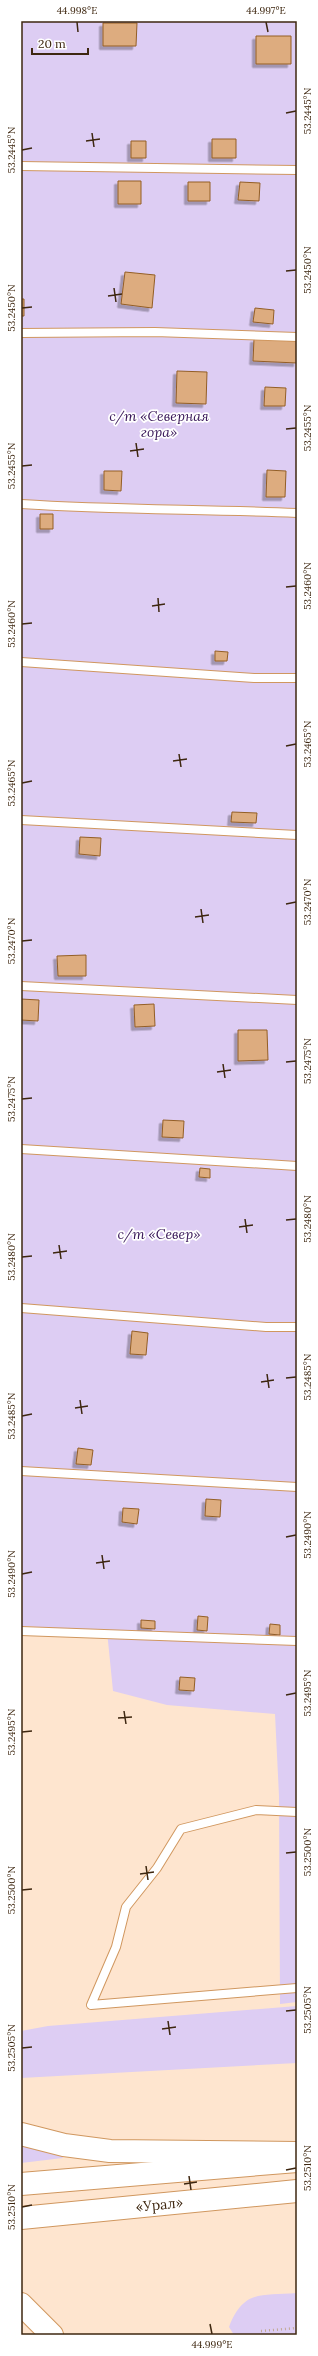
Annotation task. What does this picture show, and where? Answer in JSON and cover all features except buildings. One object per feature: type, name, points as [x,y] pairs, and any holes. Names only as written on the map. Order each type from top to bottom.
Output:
[{"type":"main road","points":[[21,2134],[64,2145],[110,2151],[297,2153]]},
{"type":"main road","points":[[21,2184],[297,2161]]},
{"type":"main road","name":"«Урал»","points":[[21,2219],[45,2215],[297,2191]]},
{"type":"main road","points":[[21,2304],[52,2335]]},
{"type":"lane","points":[[21,166],[297,170]]},
{"type":"lane","points":[[21,334],[155,332],[297,337]]},
{"type":"lane","points":[[21,504],[95,509],[221,510],[297,513]]},
{"type":"lane","points":[[21,662],[254,678],[297,678]]},
{"type":"lane","points":[[21,820],[297,835]]},
{"type":"lane","points":[[21,986],[297,1000]]},
{"type":"lane","points":[[21,1149],[297,1166]]},
{"type":"lane","points":[[21,1308],[266,1328],[297,1327]]},
{"type":"lane","points":[[21,1471],[297,1487]]},
{"type":"lane","points":[[21,1631],[297,1642]]},
{"type":"lane","points":[[297,1812],[256,1810],[181,1829],[157,1868],[126,1907],[116,1947],[90,2005],[297,1988]]},
{"type":"path","points":[[261,2331],[297,2328]]},
{"type":"green space","points":[[21,21],[297,21],[297,2002],[280,2004],[279,1796],[275,1714],[167,1705],[113,1691],[107,1631],[21,1626]]},
{"type":"green space","points":[[297,2006],[297,2063],[21,2078],[21,2031],[48,2026]]},
{"type":"green space","points":[[21,2144],[60,2154],[63,2158],[21,2163]]},
{"type":"green space","points":[[297,2293],[297,2335],[234,2335],[229,2327],[241,2306],[248,2300],[264,2295]]},
{"type":"park label","name":"с/т «Северная гора»","points":[[159,424]]},
{"type":"park label","name":"с/т «Север»","points":[[159,1234]]}]
